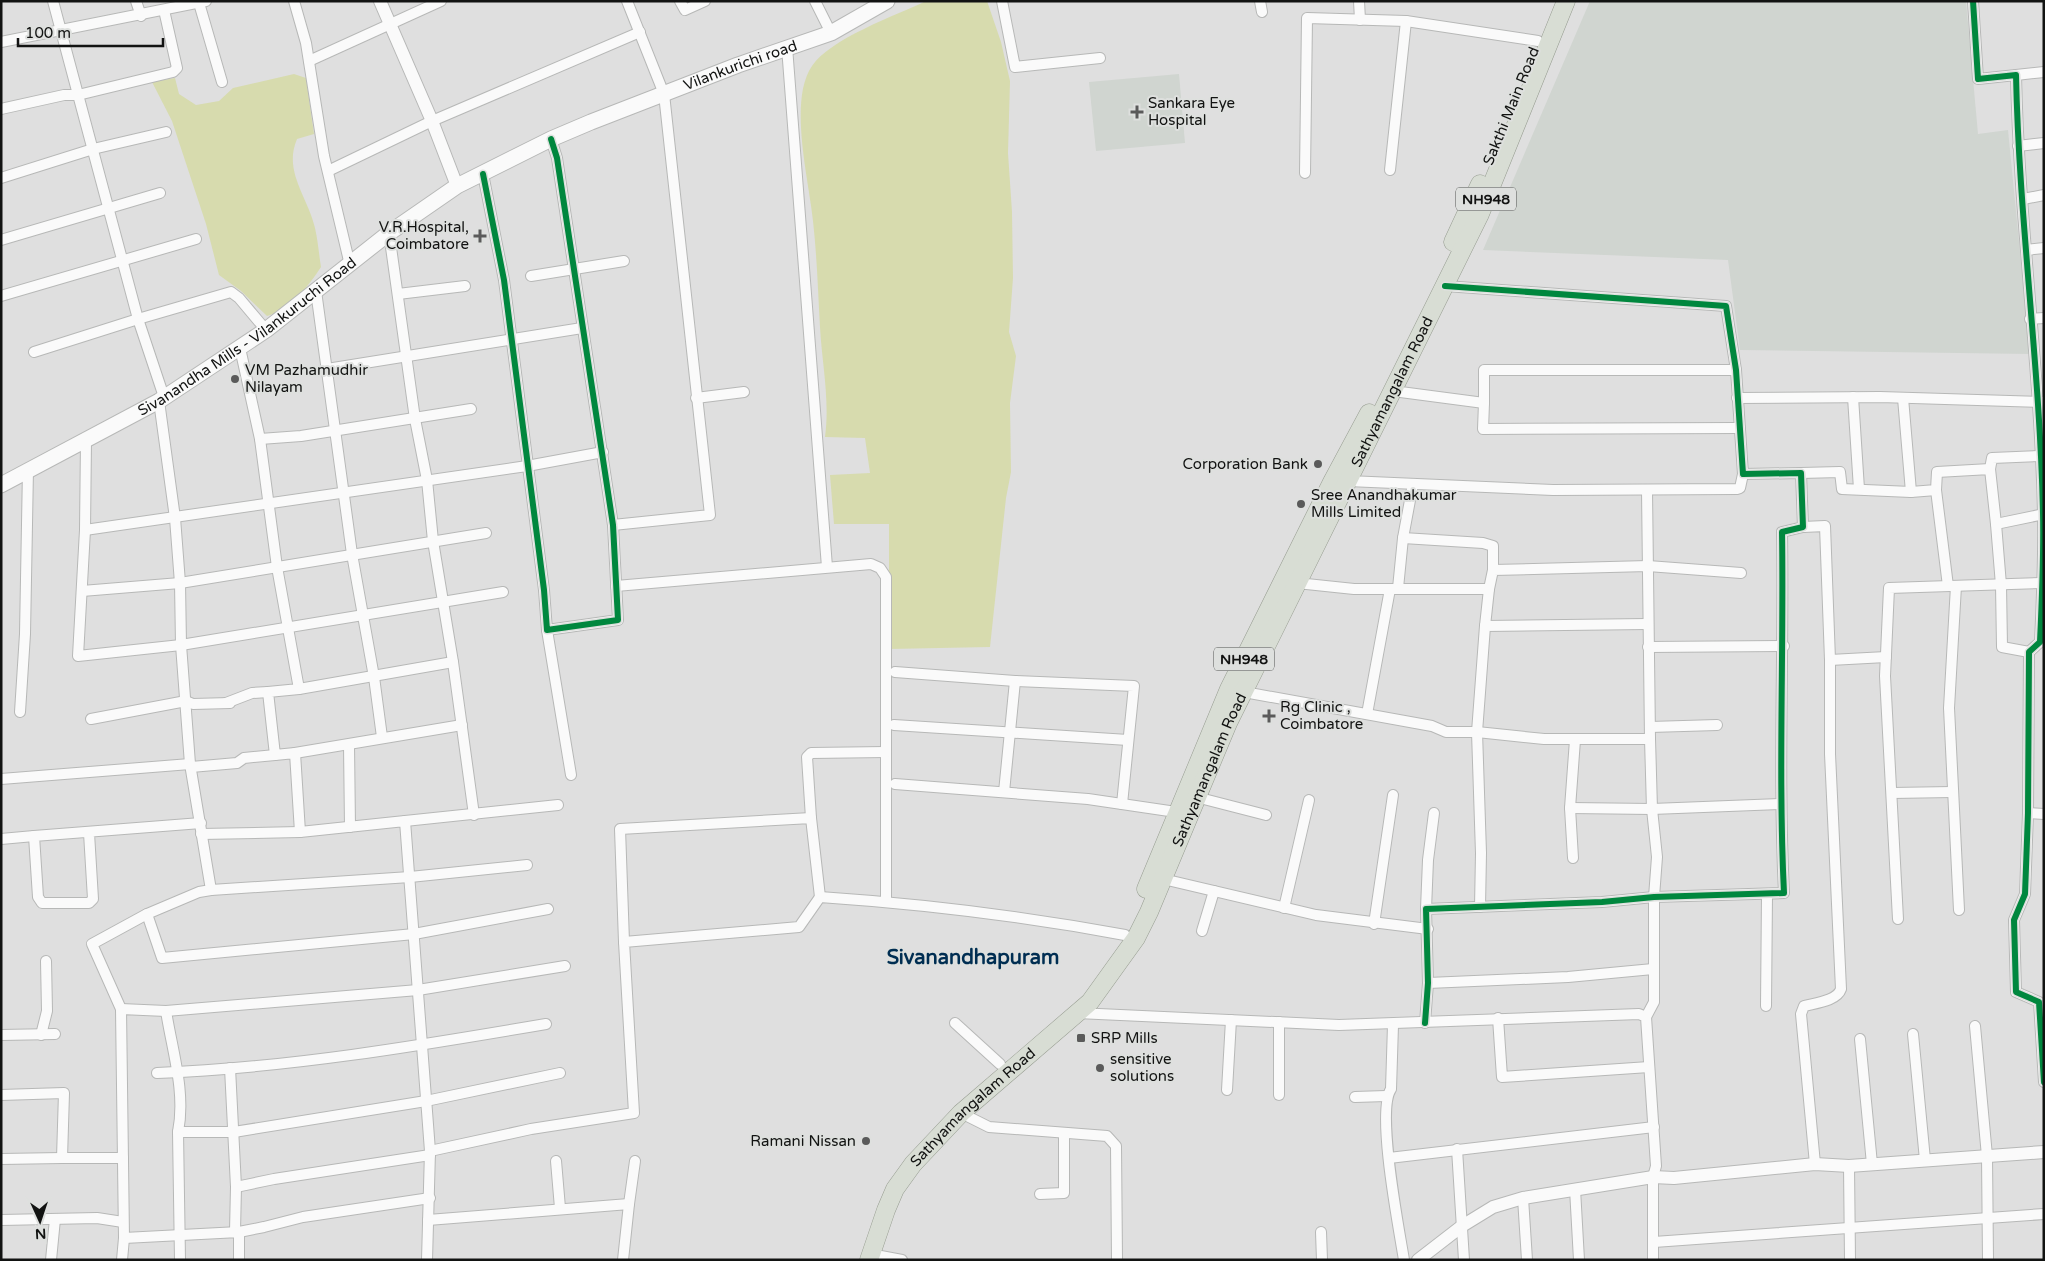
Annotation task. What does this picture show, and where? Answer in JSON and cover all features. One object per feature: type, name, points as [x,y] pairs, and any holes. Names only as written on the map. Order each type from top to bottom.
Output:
[{"type":"highway","name":"Sakthi Main Road","points":[[866,1258],[884,1186],[902,1160],[957,1102],[1083,993],[1102,972],[1125,935],[1138,910],[1176,812],[1229,706],[1332,482],[1380,392],[1474,197],[1554,1]]},
{"type":"highway","name":"Sathyamangalam Road","points":[[866,1258],[896,1189],[913,1164],[961,1113],[1078,1013],[1109,979],[1136,938],[1163,879],[1196,798],[1229,706],[1244,692],[1480,214],[1566,1]]},
{"type":"main road","name":"Vilankurichi road","points":[[590,122],[787,47],[831,33],[887,1]]},
{"type":"main road","name":"Sivanandha Mills - Vilankuruchi Road","points":[[1,485],[162,399],[240,348],[266,330],[389,233],[456,186],[590,122]]},
{"type":"street","points":[[52,1],[93,149],[106,207],[162,399],[180,583],[181,645],[190,766],[211,890]]},
{"type":"street","points":[[136,1],[141,16]]},
{"type":"street","points":[[294,1],[309,61],[328,171],[350,265]]},
{"type":"street","points":[[380,1],[392,24],[432,121],[456,186]]},
{"type":"street","points":[[309,61],[441,1]]},
{"type":"street","points":[[613,525],[710,515],[664,94],[627,1]]},
{"type":"street","points":[[680,1],[685,10],[706,1]]},
{"type":"street","points":[[815,1],[831,33]]},
{"type":"street","points":[[1002,1],[1015,67],[1100,58]]},
{"type":"street","points":[[1260,1],[1262,12]]},
{"type":"street","points":[[1359,1],[1360,20]]},
{"type":"street","points":[[1973,1],[1978,79],[2044,72]]},
{"type":"street","points":[[1,42],[141,16],[188,3],[202,2],[222,82]]},
{"type":"street","points":[[1,109],[64,95],[78,95],[163,75],[177,68],[164,10]]},
{"type":"street","points":[[1304,173],[1307,18],[1406,21],[1538,41]]},
{"type":"street","points":[[1390,170],[1406,21]]},
{"type":"street","points":[[328,171],[432,121],[640,32]]},
{"type":"street","points":[[787,47],[827,566]]},
{"type":"street","points":[[2016,75],[2018,146],[2030,319],[2041,402],[2043,514],[2042,642],[2028,652],[2002,647],[2001,585],[1990,469],[1992,458],[2041,449]]},
{"type":"street","points":[[1,178],[93,149],[166,132]]},
{"type":"street","points":[[547,630],[618,620],[613,525],[603,452],[582,328],[557,158],[551,139]]},
{"type":"street","points":[[2018,146],[2044,143]]},
{"type":"street","points":[[483,174],[504,280],[544,590],[547,630],[571,775]]},
{"type":"street","points":[[1,240],[106,207],[160,193]]},
{"type":"street","points":[[2023,199],[2044,196]]},
{"type":"street","points":[[389,233],[415,419],[427,480],[433,541],[454,662],[474,815]]},
{"type":"street","points":[[1,296],[196,239]]},
{"type":"street","points":[[2026,250],[2044,248]]},
{"type":"street","points":[[531,276],[624,261]]},
{"type":"street","points":[[398,294],[465,286]]},
{"type":"street","points":[[1348,481],[1553,490],[1740,488],[1743,474],[1736,370],[1726,306],[1445,286]]},
{"type":"street","points":[[316,291],[352,554],[374,677],[382,737]]},
{"type":"street","points":[[34,352],[231,292],[239,298],[266,330]]},
{"type":"street","points":[[2030,319],[2044,318]]},
{"type":"street","points":[[327,369],[407,358],[510,338],[582,328]]},
{"type":"street","points":[[240,348],[260,439],[286,626],[298,690]]},
{"type":"street","points":[[1736,370],[1484,370],[1482,429],[1740,428]]},
{"type":"street","points":[[1393,391],[1484,403]]},
{"type":"street","points":[[696,398],[744,392]]},
{"type":"street","points":[[1737,398],[1853,397],[2041,402]]},
{"type":"street","points":[[1853,397],[1859,489]]},
{"type":"street","points":[[1903,398],[1911,492]]},
{"type":"street","points":[[260,439],[336,431],[471,409]]},
{"type":"street","points":[[86,440],[85,530],[78,656],[181,645],[286,626],[503,592]]},
{"type":"street","points":[[85,530],[527,466],[603,452]]},
{"type":"street","points":[[20,712],[25,634],[28,469]]},
{"type":"street","points":[[1959,910],[1949,708],[1952,586],[1936,490],[1937,472],[1990,469]]},
{"type":"street","points":[[1743,474],[1840,472],[1842,489],[1911,492],[1936,490]]},
{"type":"street","points":[[1801,473],[1802,527]]},
{"type":"street","points":[[1367,714],[1394,588],[1413,484]]},
{"type":"street","points":[[1646,490],[1650,739],[1652,809],[1656,857],[1654,1002],[1646,1017],[1656,1166],[1653,1177],[1653,1260]]},
{"type":"street","points":[[1996,524],[2043,514]]},
{"type":"street","points":[[1426,910],[1602,902],[1654,896],[1784,893],[1780,804],[1784,646],[1782,532],[1802,527],[1825,526],[1830,660],[1830,754],[1840,988],[1839,993],[1832,998],[1804,1006],[1801,1014],[1815,1164]]},
{"type":"street","points":[[82,591],[180,583],[486,533]]},
{"type":"street","points":[[1403,538],[1483,543],[1493,546],[1493,570],[1485,626],[1478,732],[1482,853],[1480,907]]},
{"type":"street","points":[[616,586],[827,566],[871,564],[880,568],[886,578],[886,901]]},
{"type":"street","points":[[1493,570],[1648,566],[1741,573]]},
{"type":"street","points":[[1297,582],[1354,588],[1489,589]]},
{"type":"street","points":[[1898,919],[1886,657],[1889,588],[2042,583]]},
{"type":"street","points":[[1485,626],[1647,624]]},
{"type":"street","points":[[1648,647],[1784,646]]},
{"type":"street","points":[[2028,652],[2028,813],[2024,894],[2014,920],[2013,963],[2016,992],[2042,1002],[2044,1082]]},
{"type":"street","points":[[1830,660],[1886,657]]},
{"type":"street","points":[[91,719],[186,704],[230,703],[252,693],[298,690],[454,662]]},
{"type":"street","points":[[895,672],[1015,681],[1134,686],[1122,804]]},
{"type":"street","points":[[1004,792],[1015,681]]},
{"type":"street","points":[[268,692],[275,754]]},
{"type":"street","points":[[1244,692],[1432,726],[1446,732],[1478,732],[1575,740],[1650,739]]},
{"type":"street","points":[[894,725],[1128,740]]},
{"type":"street","points":[[1650,727],[1718,725]]},
{"type":"street","points":[[1,779],[237,763],[244,758],[295,753],[349,745],[382,737],[462,726]]},
{"type":"street","points":[[1573,858],[1570,808],[1575,740]]},
{"type":"street","points":[[349,745],[350,827]]},
{"type":"street","points":[[624,942],[799,927],[820,897],[811,818],[807,757],[812,753],[886,752]]},
{"type":"street","points":[[295,753],[300,832]]},
{"type":"street","points":[[895,784],[1088,799],[1176,812]]},
{"type":"street","points":[[1892,793],[1952,792]]},
{"type":"street","points":[[1374,924],[1393,795]]},
{"type":"street","points":[[1196,798],[1266,816]]},
{"type":"street","points":[[1284,908],[1309,800]]},
{"type":"street","points":[[1570,808],[1652,809],[1780,804]]},
{"type":"street","points":[[1,839],[201,828],[300,832],[558,805]]},
{"type":"street","points":[[1425,1023],[1428,983],[1426,910],[1428,860],[1434,813]]},
{"type":"street","points":[[2028,813],[2044,814]]},
{"type":"street","points":[[236,1187],[430,1153],[531,1129],[634,1113],[624,942],[620,829],[811,818]]},
{"type":"street","points":[[405,821],[430,1153],[427,1260]]},
{"type":"street","points":[[34,836],[38,897],[42,903],[89,903],[92,899],[89,833]]},
{"type":"street","points":[[122,1260],[124,1238],[121,1008],[92,944],[147,914],[199,892],[527,865]]},
{"type":"street","points":[[1163,879],[1284,908],[1374,924],[1428,929]]},
{"type":"street","points":[[1202,931],[1214,891]]},
{"type":"street","points":[[1766,1006],[1767,894]]},
{"type":"street","points":[[820,897],[886,901],[1026,917],[1125,935]]},
{"type":"street","points":[[147,914],[162,958],[414,934],[548,909]]},
{"type":"street","points":[[41,1034],[47,1011],[46,961]]},
{"type":"street","points":[[121,1008],[166,1011],[418,990],[565,966]]},
{"type":"street","points":[[1428,983],[1568,977],[1653,969]]},
{"type":"street","points":[[166,1011],[177,1072],[181,1119],[178,1132],[181,1208],[179,1233],[180,1260]]},
{"type":"street","points":[[1078,1013],[1393,1025],[1498,1018],[1639,1014],[1646,1017]]},
{"type":"street","points":[[1498,1018],[1502,1077],[1649,1067]]},
{"type":"street","points":[[1227,1090],[1231,1020]]},
{"type":"street","points":[[1279,1022],[1279,1095]]},
{"type":"street","points":[[955,1023],[1000,1064]]},
{"type":"street","points":[[157,1073],[230,1068],[423,1046],[546,1024]]},
{"type":"street","points":[[1393,1025],[1391,1089],[1386,1096],[1389,1158],[1404,1260]]},
{"type":"street","points":[[1974,1026],[1987,1156],[1988,1260]]},
{"type":"street","points":[[1,1035],[55,1034]]},
{"type":"street","points":[[1913,1034],[1925,1160]]},
{"type":"street","points":[[1860,1039],[1872,1164]]},
{"type":"street","points":[[230,1068],[239,1260]]},
{"type":"street","points":[[178,1132],[234,1132],[426,1101],[560,1073]]},
{"type":"street","points":[[1,1095],[64,1093],[62,1158]]},
{"type":"street","points":[[1355,1097],[1386,1096]]},
{"type":"street","points":[[961,1113],[989,1127],[1107,1136],[1116,1146],[1117,1260]]},
{"type":"street","points":[[1389,1158],[1654,1127]]},
{"type":"street","points":[[1040,1194],[1064,1193],[1064,1133]]},
{"type":"street","points":[[1457,1149],[1464,1260]]},
{"type":"street","points":[[1418,1260],[1462,1226],[1493,1207],[1523,1198],[1575,1189],[1653,1177],[1674,1178],[1815,1164],[1849,1166],[2044,1152]]},
{"type":"street","points":[[1,1158],[123,1158]]},
{"type":"street","points":[[556,1161],[560,1208]]},
{"type":"street","points":[[623,1260],[635,1161]]},
{"type":"street","points":[[1849,1166],[1850,1260]]},
{"type":"street","points":[[1575,1189],[1579,1260]]},
{"type":"street","points":[[124,1238],[264,1228],[303,1217],[430,1198]]},
{"type":"street","points":[[1523,1198],[1527,1260]]},
{"type":"street","points":[[428,1220],[629,1204]]},
{"type":"street","points":[[1654,1242],[2044,1214]]},
{"type":"street","points":[[1,1220],[98,1218],[123,1222]]},
{"type":"street","points":[[51,1260],[54,1219]]},
{"type":"street","points":[[1321,1232],[1322,1260]]},
{"type":"street","points":[[866,1258],[902,1260]]},
{"type":"shaded area","points":[[1590,1],[1966,1],[1978,134],[2008,130],[2030,354],[1740,350],[1728,260],[1483,250]]},
{"type":"shaded area","name":"Sankara Eye Hospital","points":[[1179,74],[1185,143],[1096,151],[1089,82]]},
{"type":"green space","points":[[926,1],[987,1],[1001,42],[1010,81],[1008,153],[1012,212],[1013,278],[1009,332],[1016,356],[1010,403],[1011,472],[1006,498],[990,647],[889,649],[889,524],[834,524],[830,475],[870,473],[865,438],[825,437],[827,409],[816,248],[802,141],[801,99],[805,81],[812,66],[833,46],[864,29]]},
{"type":"green space","points":[[294,74],[306,78],[314,134],[297,139],[293,151],[293,162],[298,184],[315,228],[321,267],[311,282],[291,303],[267,316],[241,291],[219,275],[206,224],[172,121],[152,82],[175,78],[179,94],[196,105],[219,101],[233,88]]},
{"type":"cycle path","points":[[1973,1],[1978,79],[2016,75],[2021,184],[2038,404],[2043,578],[2040,642],[2029,652],[2028,813],[2025,894],[2014,920],[2016,992],[2039,1002],[2044,1082]]},
{"type":"cycle path","points":[[483,174],[504,280],[544,590],[547,630],[618,620],[613,525],[557,158],[551,139]]},
{"type":"cycle path","points":[[1425,1023],[1428,983],[1426,909],[1602,902],[1654,897],[1784,893],[1781,803],[1782,532],[1803,527],[1801,473],[1743,474],[1736,370],[1726,306],[1445,286]]},
{"type":"place","name":"Sankara Eye Hospital","points":[[1137,112]]},
{"type":"place","name":"V.R.Hospital, Coimbatore","points":[[480,236]]},
{"type":"place","name":"VM Pazhamudhir Nilayam","points":[[235,379]]},
{"type":"place","name":"Corporation Bank","points":[[1318,464]]},
{"type":"place","name":"Sree Anandhakumar Mills Limited","points":[[1301,504]]},
{"type":"place","name":"Rg Clinic , Coimbatore","points":[[1269,716]]},
{"type":"place","name":"SRP Mills","points":[[1081,1038]]},
{"type":"place","name":"sensitive solutions","points":[[1100,1068]]},
{"type":"place","name":"Ramani Nissan","points":[[866,1141]]},
{"type":"district","name":"Sivanandhapuram","points":[[973,957]]}]
